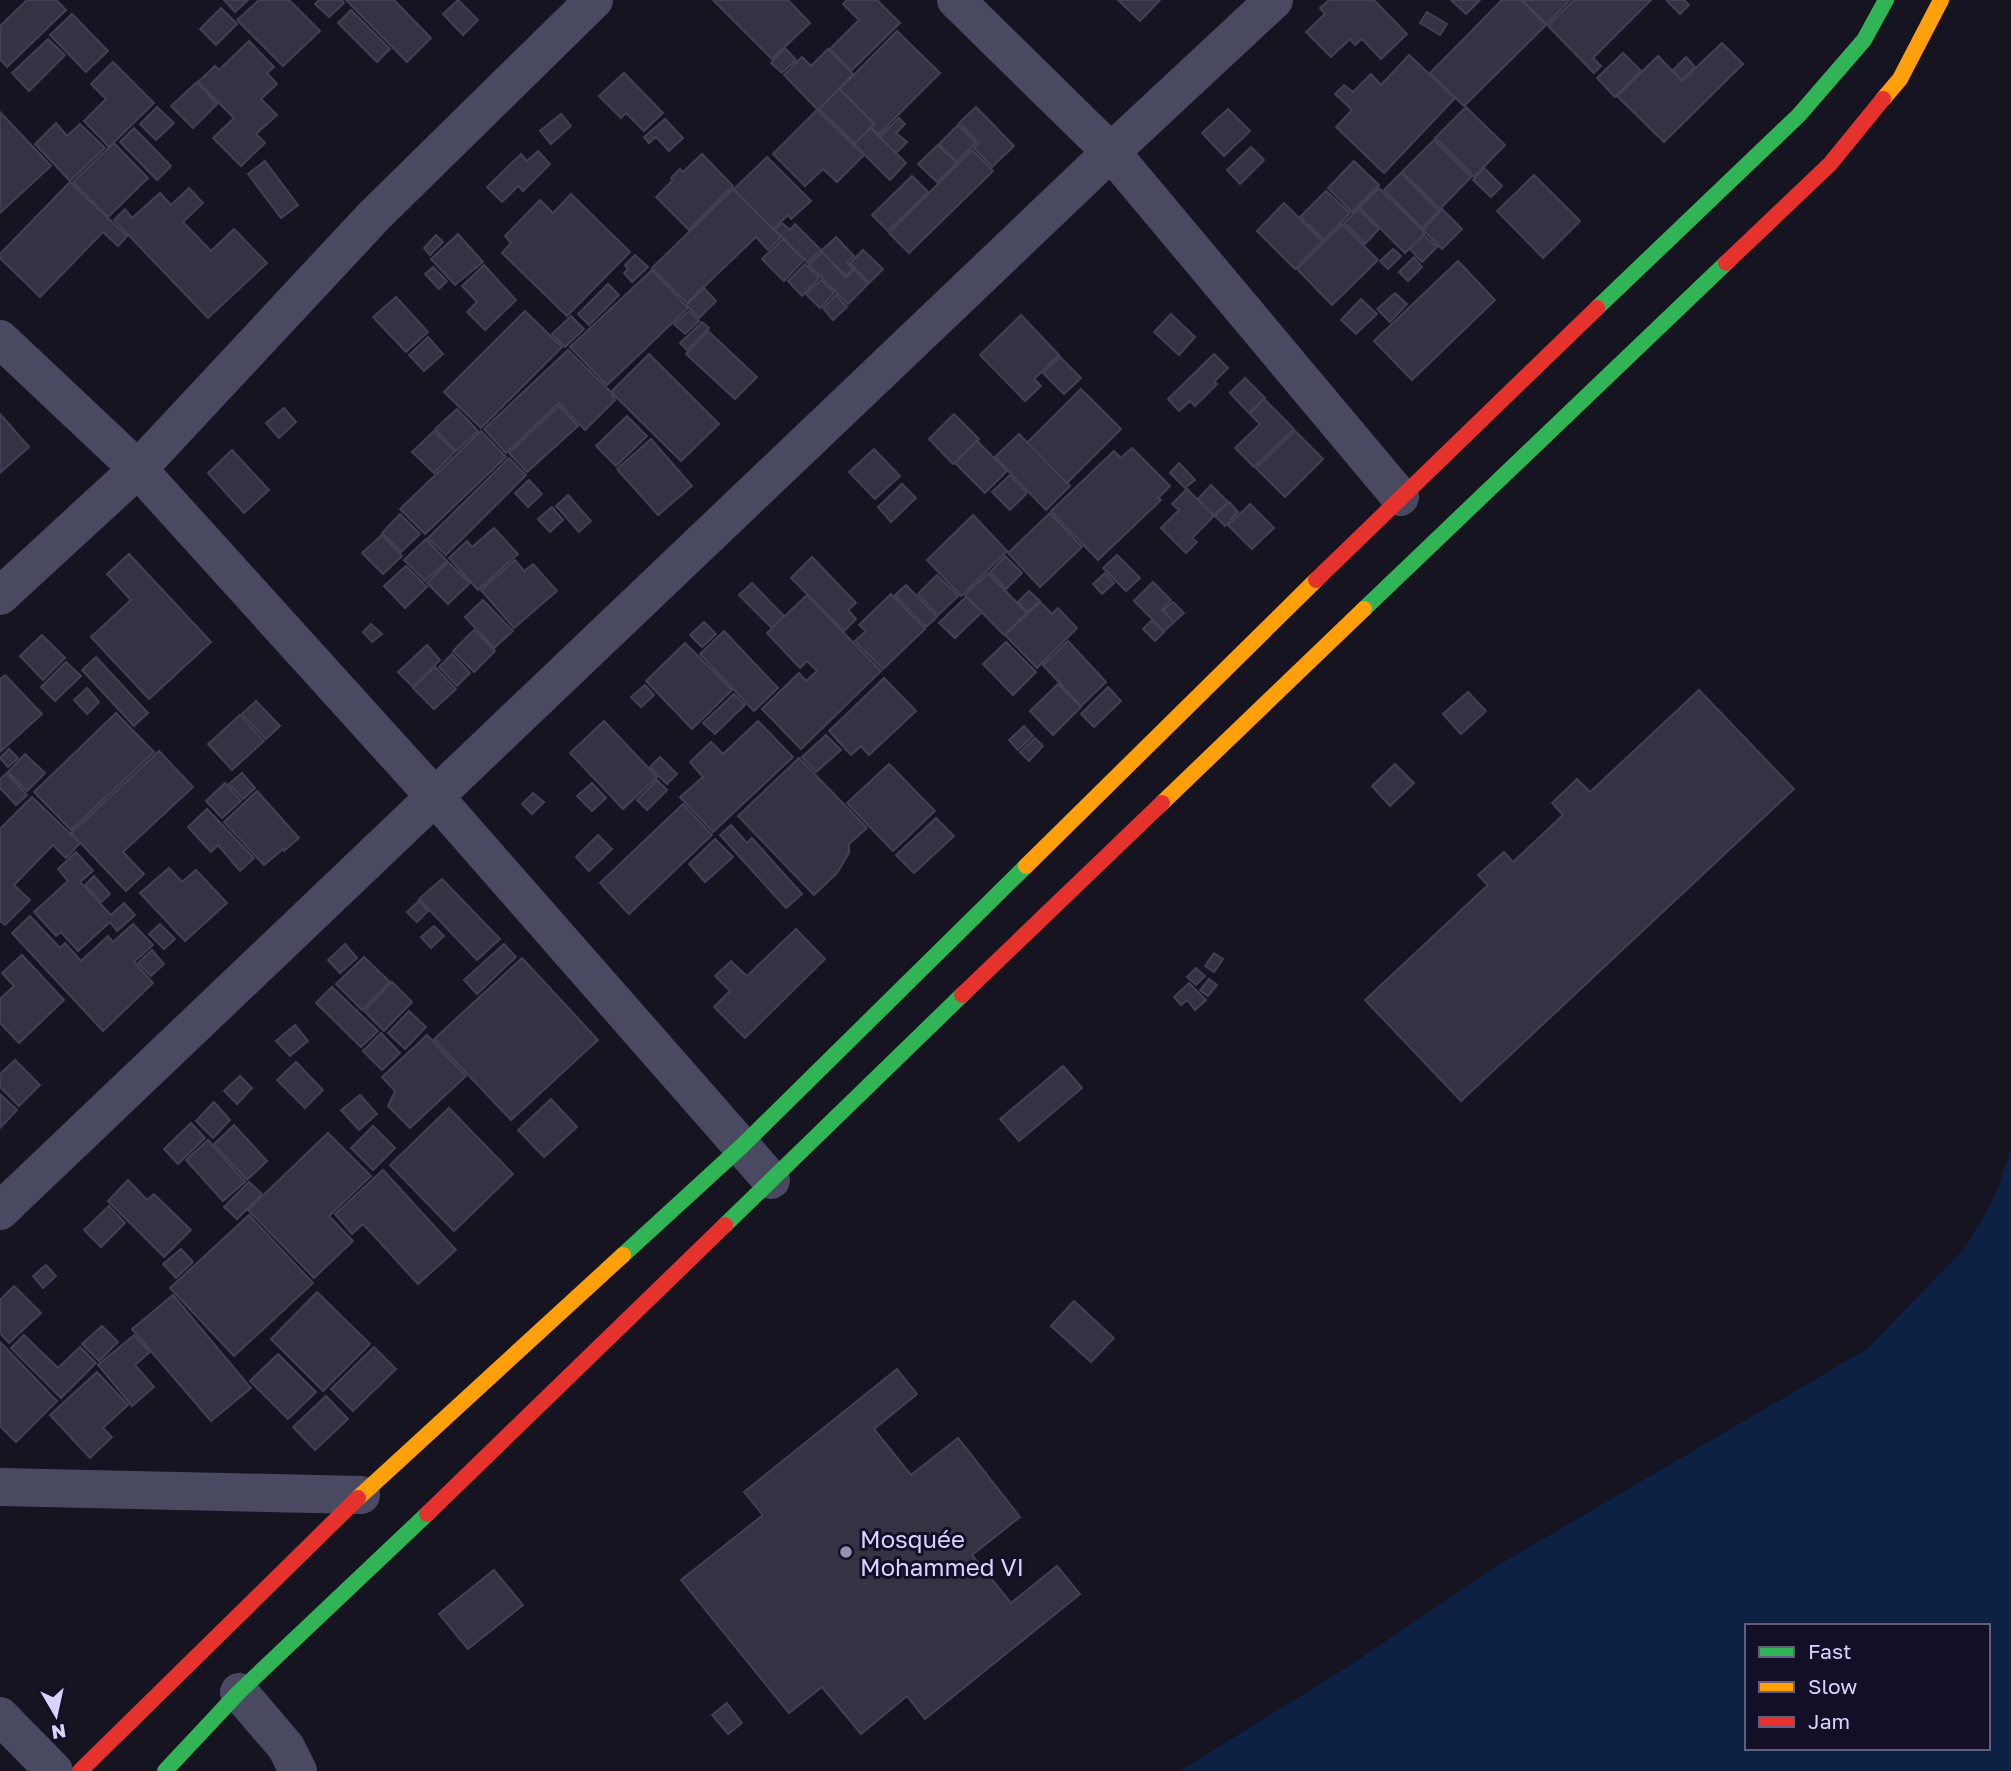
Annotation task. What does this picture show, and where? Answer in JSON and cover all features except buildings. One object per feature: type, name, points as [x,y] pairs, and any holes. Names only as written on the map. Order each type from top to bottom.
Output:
[{"type":"street","points":[[0,596],[138,469],[374,216],[594,0]]},
{"type":"street","points":[[956,0],[1111,152],[1400,497]]},
{"type":"street","points":[[0,1211],[1111,152],[1274,0]]},
{"type":"street","points":[[80,1771],[361,1495],[742,1146],[1400,497],[1799,114],[1864,40],[1886,0]]},
{"type":"street","points":[[164,1771],[239,1692],[516,1429],[1010,949],[1830,164],[1900,79],[1941,0]]},
{"type":"street","points":[[0,339],[138,469],[435,797],[771,1180]]},
{"type":"street","points":[[0,1487],[361,1495]]},
{"type":"street","points":[[239,1692],[286,1747],[298,1771]]},
{"type":"street","points":[[0,1716],[54,1771]]},
{"type":"water","points":[[2011,1148],[2011,1771],[1180,1771],[1349,1666],[1497,1566],[1867,1349],[1965,1248],[1996,1194]]},
{"type":"traffic: fast","points":[[1597,308],[1799,115],[1864,40],[1886,0]]},
{"type":"traffic: fast","points":[[1364,609],[1726,263]]},
{"type":"traffic: fast","points":[[623,1255],[742,1146],[1026,866]]},
{"type":"traffic: fast","points":[[725,1225],[962,995]]},
{"type":"traffic: fast","points":[[165,1771],[239,1692],[427,1514]]},
{"type":"traffic: slow","points":[[1883,99],[1900,79],[1941,0]]},
{"type":"traffic: slow","points":[[1026,866],[1316,580]]},
{"type":"traffic: slow","points":[[1162,803],[1364,609]]},
{"type":"traffic: slow","points":[[358,1498],[623,1255]]},
{"type":"traffic: jam","points":[[1726,263],[1830,164],[1883,99]]},
{"type":"traffic: jam","points":[[1316,580],[1597,308]]},
{"type":"traffic: jam","points":[[962,995],[1162,803]]},
{"type":"traffic: jam","points":[[427,1514],[725,1225]]},
{"type":"traffic: jam","points":[[80,1771],[358,1498]]},
{"type":"place","name":"Mosquée Mohammed VI","points":[[846,1552]]}]
